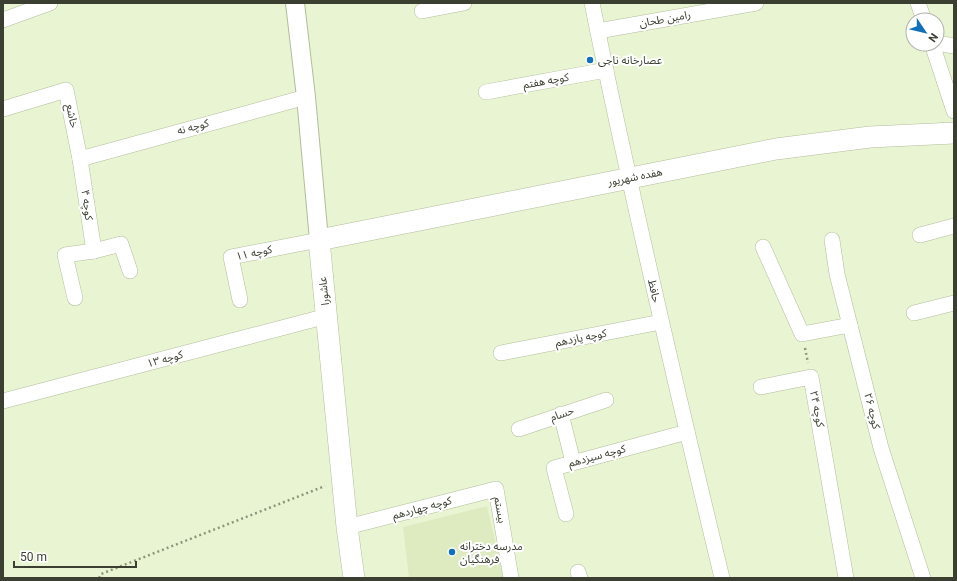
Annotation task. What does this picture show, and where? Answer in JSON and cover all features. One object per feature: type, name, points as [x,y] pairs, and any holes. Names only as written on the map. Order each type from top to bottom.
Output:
[{"type":"main road","name":"هفده شهریور","points":[[319,240],[776,149],[870,137],[954,133]]},
{"type":"main road","name":"عاشورا","points":[[319,240],[354,578]]},
{"type":"street","points":[[3,20],[23,8],[50,3]]},
{"type":"street","name":"عاشورا","points":[[295,3],[306,97],[319,240]]},
{"type":"street","points":[[422,11],[464,3]]},
{"type":"street","name":"حافظ","points":[[592,3],[628,178],[722,578]]},
{"type":"street","name":"رامین طحان","points":[[598,31],[756,3]]},
{"type":"street","points":[[935,52],[954,111]]},
{"type":"street","name":"کوچه هفتم","points":[[486,92],[606,70]]},
{"type":"street","name":"خاشع","points":[[3,109],[66,90],[80,159]]},
{"type":"street","name":"کوچه نه","points":[[80,159],[306,97]]},
{"type":"street","name":"کوچه ۴","points":[[80,159],[94,251]]},
{"type":"street","points":[[920,235],[954,226]]},
{"type":"street","name":"کوچه ۱۱","points":[[240,300],[231,257],[319,240]]},
{"type":"street","name":"کوچه ۲۶","points":[[832,240],[837,274],[881,448],[924,578]]},
{"type":"street","points":[[75,298],[65,255],[94,251],[121,244],[130,271]]},
{"type":"street","points":[[763,247],[802,334],[850,325]]},
{"type":"street","points":[[914,313],[954,304]]},
{"type":"street","name":"کوچه ۱۳","points":[[3,401],[327,316]]},
{"type":"street","name":"کوچه یازدهم","points":[[501,353],[661,322]]},
{"type":"street","points":[[761,386],[811,377]]},
{"type":"street","name":"کوچه ۲۴","points":[[811,377],[846,578]]},
{"type":"street","name":"حسام","points":[[519,429],[606,400]]},
{"type":"street","points":[[561,414],[573,462]]},
{"type":"street","name":"کوچه سیزدهم","points":[[566,514],[554,468],[687,432]]},
{"type":"street","name":"کوچه چهاردهم","points":[[348,527],[496,489]]},
{"type":"street","name":"بیستم","points":[[496,489],[511,578]]},
{"type":"path","name":"کوچه ۲۴","points":[[802,334],[811,377]]},
{"type":"path","points":[[99,578],[101,574],[343,479]]},
{"type":"shaded area","name":"مدرسه دخترانه فرهنگیان","points":[[487,506],[504,578],[409,578],[403,527]]},
{"type":"place","name":"عصارخانه ناجی","points":[[590,60]]},
{"type":"place","name":"مدرسه دخترانه فرهنگیان","points":[[452,552]]}]
